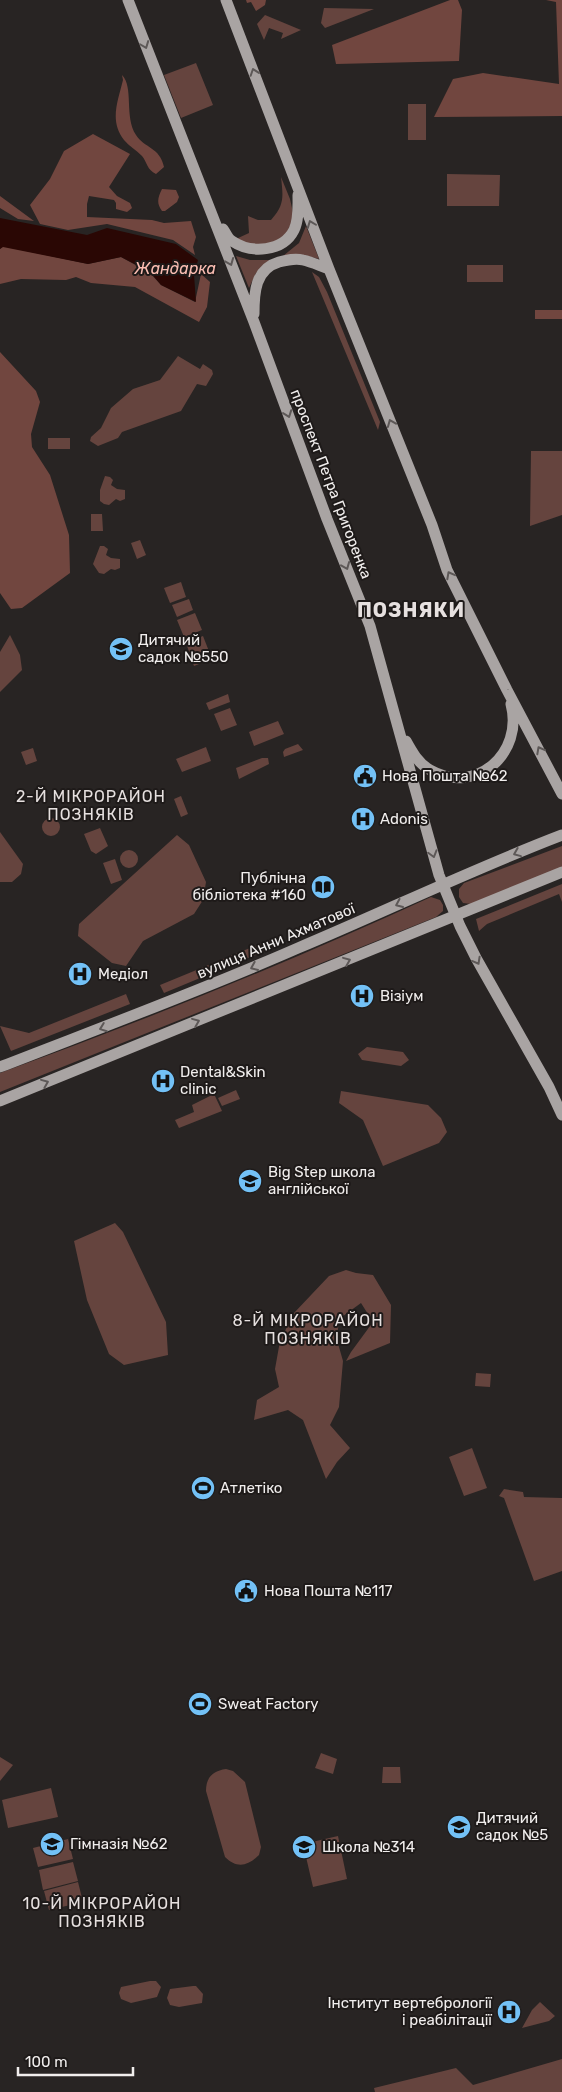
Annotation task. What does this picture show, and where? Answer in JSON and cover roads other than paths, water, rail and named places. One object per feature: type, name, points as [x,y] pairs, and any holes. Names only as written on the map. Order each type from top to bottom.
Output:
[{"type":"main road","name":"проспект Петра Григоренка","points":[[128,0],[370,626],[443,884],[456,917],[476,958],[549,1087],[562,1115]]},
{"type":"main road","points":[[226,0],[297,188],[432,525],[447,570],[562,794]]},
{"type":"main road","points":[[209,209],[230,241],[244,247],[260,250],[274,247],[286,240],[294,230],[298,216],[297,188]]},
{"type":"main road","points":[[254,322],[256,284],[262,272],[273,264],[287,259],[301,260],[329,269]]},
{"type":"main road","points":[[398,728],[417,759],[428,769],[442,776],[457,778],[473,775],[494,764],[507,750],[514,726],[514,714],[508,691]]},
{"type":"main road","name":"вулиця Анни Ахматової","points":[[0,1067],[194,992],[443,884],[562,835]]},
{"type":"main road","points":[[0,1101],[456,917],[562,872]]},
{"type":"water","name":"Жандарка","points":[[0,218],[87,235],[107,228],[176,244],[198,260],[194,275],[196,302],[161,285],[150,272],[121,257],[88,264],[3,247],[0,249]]},
{"type":"place","name":"Дитячий садок №550","points":[[121,649]]},
{"type":"place","name":"Нова Пошта №62","points":[[365,776]]},
{"type":"place","name":"Adonis","points":[[363,819]]},
{"type":"place","name":"Публічна бібліотека #160","points":[[323,887]]},
{"type":"place","name":"Медіол","points":[[80,974]]},
{"type":"place","name":"Візіум","points":[[362,996]]},
{"type":"place","name":"Dental&Skin clinic","points":[[163,1081]]},
{"type":"place","name":"Big Step школа англiйськоï","points":[[250,1181]]},
{"type":"place","name":"Атлетіко","points":[[203,1488]]},
{"type":"place","name":"Нова Пошта №117","points":[[246,1591]]},
{"type":"place","name":"Sweat Factory","points":[[200,1704]]},
{"type":"place","name":"Дитячий садок №5","points":[[459,1827]]},
{"type":"place","name":"Гімназія №62","points":[[52,1844]]},
{"type":"place","name":"Школа №314","points":[[304,1847]]},
{"type":"place","name":"Інститут вертебрології і реабілітації","points":[[509,2012]]},
{"type":"district","name":"ПОЗНЯКИ","points":[[411,610]]},
{"type":"district","name":"2-Й МІКРОРАЙОН ПОЗНЯКІВ","points":[[91,805]]},
{"type":"district","name":"8-Й МІКРОРАЙОН ПОЗНЯКІВ","points":[[308,1329]]},
{"type":"district","name":"10-Й МІКРОРАЙОН ПОЗНЯКІВ","points":[[102,1912]]}]
